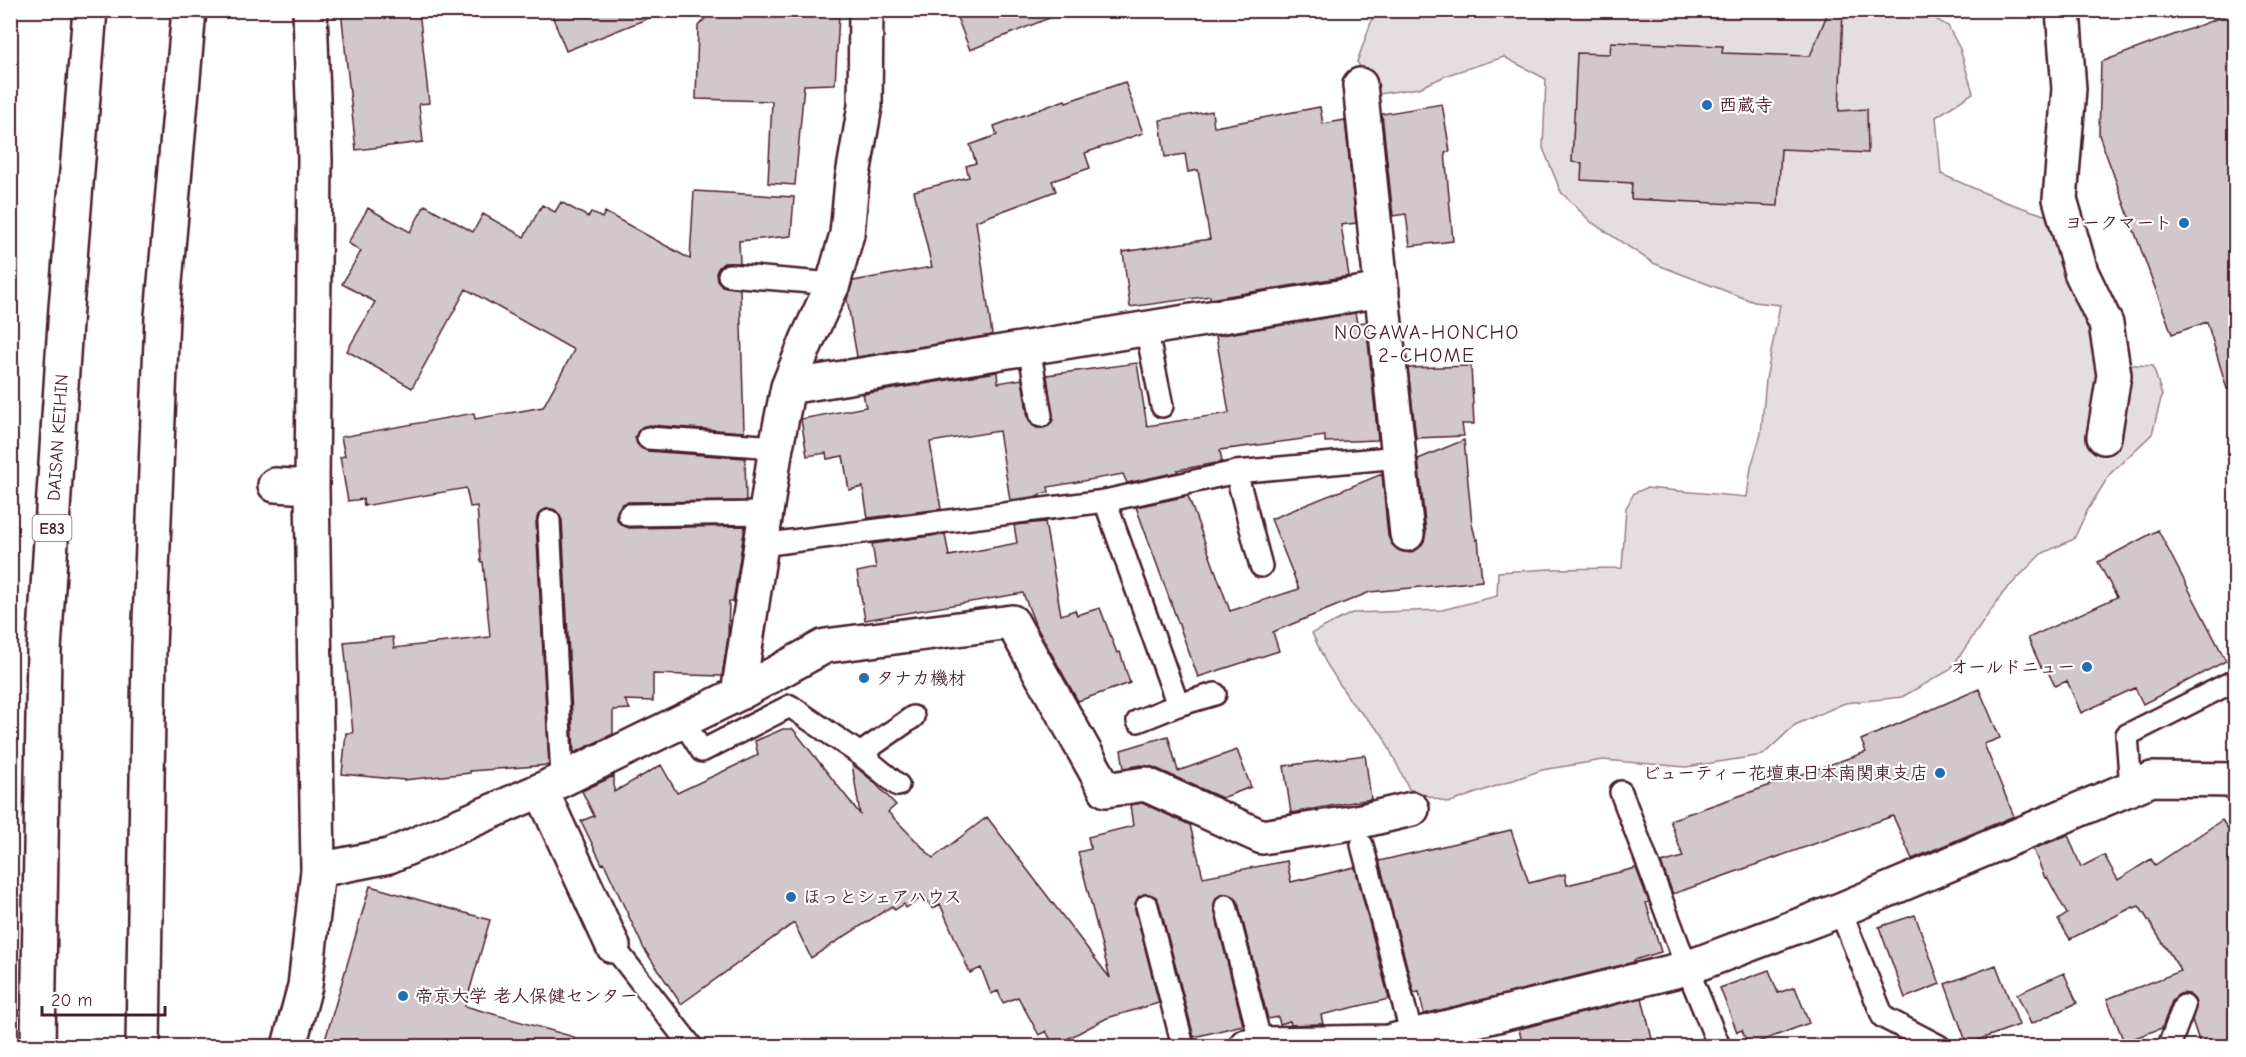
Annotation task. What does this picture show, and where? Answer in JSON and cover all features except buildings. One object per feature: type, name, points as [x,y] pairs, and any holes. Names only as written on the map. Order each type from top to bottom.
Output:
[{"type":"main road","name":"DAISAN KEIHIN","points":[[38,1047],[44,650],[66,308],[90,10]]},
{"type":"main road","points":[[143,1047],[149,660],[162,316],[189,10]]},
{"type":"main road","points":[[289,1047],[305,986],[318,870],[312,487],[315,158],[310,10]]},
{"type":"main road","points":[[738,694],[776,447],[788,387],[833,284],[847,234],[852,181],[865,106],[866,10]]},
{"type":"main road","points":[[2063,10],[2069,89],[2060,199],[2080,272],[2106,324],[2114,375],[2104,437]]},
{"type":"main road","points":[[1360,85],[1407,534]]},
{"type":"main road","points":[[788,387],[1382,290]]},
{"type":"main road","points":[[276,485],[312,487]]},
{"type":"main road","points":[[318,870],[389,856],[552,784],[738,694],[825,646],[1012,622],[1107,790],[1145,784],[1262,837],[1357,822],[1412,809]]},
{"type":"main road","points":[[1254,1045],[1396,1042],[1687,968],[1840,910],[2152,779],[2235,780]]},
{"type":"main road","points":[[552,784],[613,946]]},
{"type":"lane","points":[[729,275],[833,284]]},
{"type":"lane","points":[[1146,328],[1162,406]]},
{"type":"lane","points":[[1029,348],[1041,416]]},
{"type":"lane","points":[[648,438],[776,447]]},
{"type":"lane","points":[[761,545],[1105,501],[1236,472],[1399,457]]},
{"type":"lane","points":[[1236,472],[1261,566]]},
{"type":"lane","points":[[1105,501],[1178,705]]},
{"type":"lane","points":[[629,515],[766,513]]},
{"type":"lane","points":[[549,521],[552,784]]},
{"type":"lane","points":[[2131,788],[2127,735],[2235,680]]},
{"type":"lane","points":[[1138,721],[1178,705],[1215,694]]},
{"type":"lane","points":[[682,720],[702,751],[790,706],[860,754],[898,785]]},
{"type":"lane","points":[[860,754],[913,717]]},
{"type":"lane","points":[[1621,792],[1719,1047]]},
{"type":"lane","points":[[1362,845],[1396,1042]]},
{"type":"lane","points":[[1147,906],[1183,1047]]},
{"type":"lane","points":[[1226,906],[1254,1045]]},
{"type":"lane","points":[[1840,910],[1882,1017],[1939,1047]]},
{"type":"lane","points":[[613,946],[683,1041]]},
{"type":"lane","points":[[2169,1047],[2184,1006]]},
{"type":"shaded area","points":[[1375,11],[1922,11],[1948,26],[1960,49],[1973,93],[1936,117],[1941,174],[2003,201],[2047,216],[2067,244],[2105,363],[2153,366],[2162,395],[2152,434],[2110,474],[2087,511],[2074,539],[2041,554],[2003,593],[1950,670],[1902,697],[1845,703],[1795,725],[1763,755],[1686,767],[1603,760],[1542,770],[1448,803],[1409,789],[1382,734],[1351,702],[1326,663],[1312,633],[1352,613],[1442,610],[1497,596],[1498,572],[1622,568],[1626,508],[1634,493],[1646,488],[1747,497],[1751,467],[1761,434],[1766,379],[1780,305],[1754,302],[1653,263],[1591,222],[1561,192],[1543,148],[1546,79],[1504,57],[1450,74],[1419,88],[1379,94],[1357,62]]},
{"type":"place","name":"西蔵寺","points":[[1707,105]]},
{"type":"place","name":"ヨークマート","points":[[2184,223]]},
{"type":"place","name":"オールドニュー","points":[[2087,667]]},
{"type":"place","name":"タナカ機材","points":[[864,678]]},
{"type":"place","name":"ビューティー花壇東日本南関東支店","points":[[1940,773]]},
{"type":"place","name":"ほっとシェアハウス","points":[[791,897]]},
{"type":"place","name":"帝京大学 老人保健センター","points":[[403,996]]},
{"type":"district","name":"NOGAWA-HONCHO 2-CHOME","points":[[1427,344]]}]
